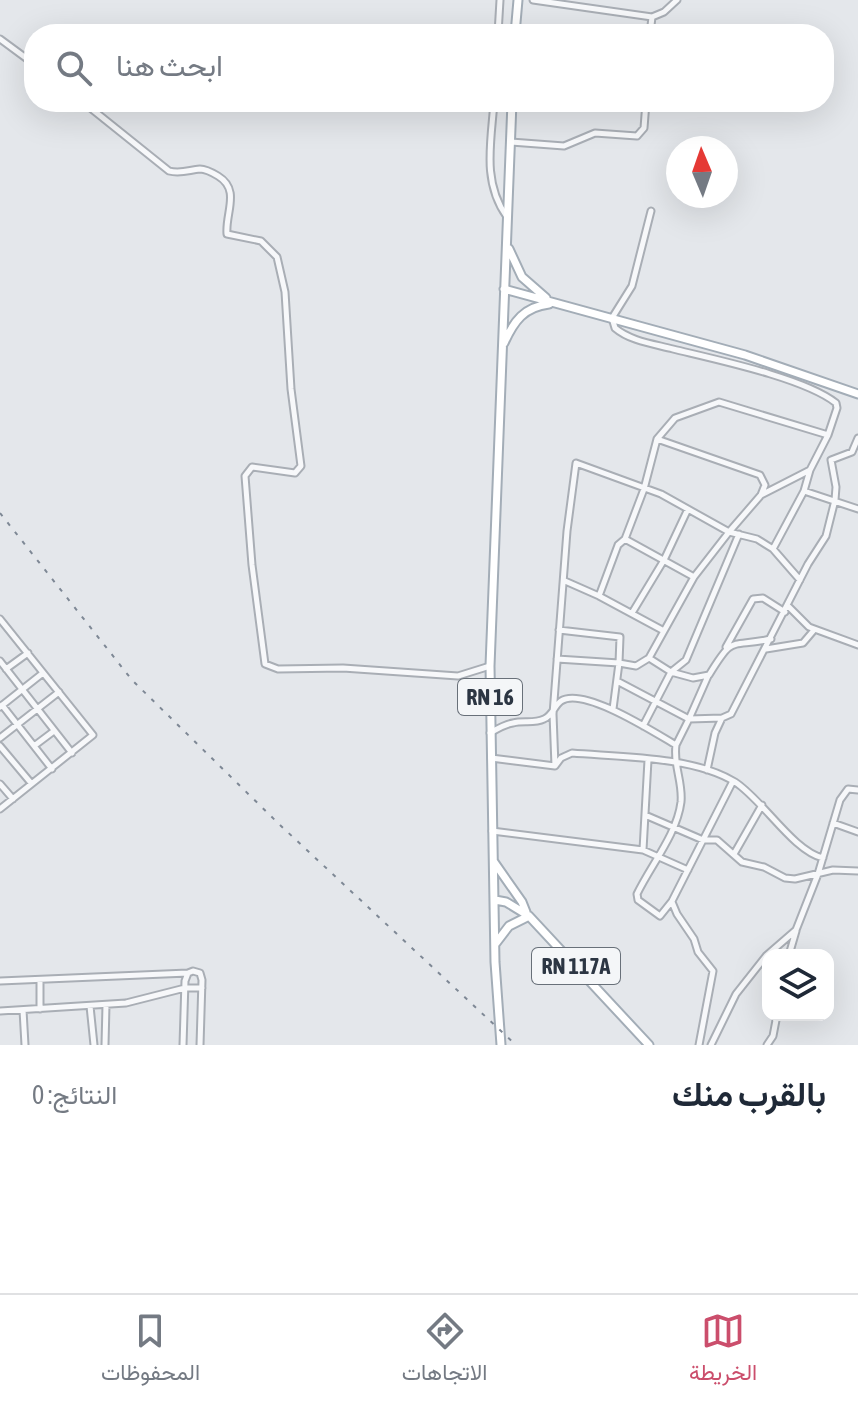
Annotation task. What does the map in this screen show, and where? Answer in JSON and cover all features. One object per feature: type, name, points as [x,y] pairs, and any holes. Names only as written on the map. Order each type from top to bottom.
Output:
[{"type":"main road","points":[[516,24],[518,0]]},
{"type":"main road","name":"RN 16","points":[[501,1045],[489,734],[512,112]]},
{"type":"main road","points":[[507,243],[522,277],[538,294],[555,304]]},
{"type":"main road","points":[[504,289],[757,358],[858,394]]},
{"type":"main road","points":[[502,349],[521,315],[536,307],[555,304]]},
{"type":"main road","points":[[493,861],[528,915],[509,926],[495,945]]},
{"type":"main road","name":"RN 117A","points":[[495,900],[506,902],[528,915],[649,1045]]},
{"type":"street","points":[[499,24],[500,0]]},
{"type":"street","points":[[533,0],[652,17],[664,12],[677,0]]},
{"type":"street","points":[[651,24],[652,17]]},
{"type":"street","points":[[0,39],[24,57]]},
{"type":"street","points":[[95,112],[169,171],[184,173],[200,169],[226,182],[231,193],[227,234],[261,241],[277,257],[285,292],[291,389],[301,466],[295,473],[252,467],[245,476],[252,565],[265,664],[278,669],[343,668],[458,676],[490,666]]},
{"type":"street","points":[[493,112],[490,180],[496,202],[508,218]]},
{"type":"street","points":[[511,142],[564,146],[595,133],[637,136],[644,128],[645,112]]},
{"type":"street","points":[[651,211],[632,286],[612,318],[615,328],[632,338],[726,362],[802,386],[833,400],[837,408],[804,491],[773,549]]},
{"type":"street","points":[[599,596],[644,489],[657,439],[675,418],[719,402],[828,435]]},
{"type":"street","points":[[617,681],[689,719],[722,718],[731,714],[826,536],[836,487],[831,460],[852,452],[858,438]]},
{"type":"street","points":[[557,659],[636,666],[649,658],[694,577],[761,495],[765,485],[760,475],[657,439]]},
{"type":"street","points":[[555,766],[553,714],[567,531],[576,463],[661,494],[729,532],[757,539],[773,549],[800,580]]},
{"type":"street","points":[[761,495],[810,470]]},
{"type":"street","points":[[804,491],[858,509]]},
{"type":"street","points":[[632,613],[664,560],[688,509]]},
{"type":"street","points":[[643,726],[671,672],[686,660],[739,534]]},
{"type":"street","points":[[625,539],[694,577]]},
{"type":"street","points":[[565,581],[664,631]]},
{"type":"street","points":[[733,781],[672,901],[660,916],[638,898],[637,893],[672,827],[681,801],[675,764],[676,745],[709,675],[753,599],[763,598],[786,609],[814,630],[858,645]]},
{"type":"street","points":[[0,619],[93,735],[0,809]]},
{"type":"street","points":[[559,630],[620,637],[613,709]]},
{"type":"street","points":[[766,650],[803,643],[814,630]]},
{"type":"street","points":[[725,648],[739,642],[772,639]]},
{"type":"street","points":[[6,669],[28,653]]},
{"type":"street","points":[[649,658],[671,672],[693,678],[709,675]]},
{"type":"street","points":[[0,661],[72,753]]},
{"type":"street","points":[[43,673],[1,706],[52,769]]},
{"type":"street","points":[[0,738],[59,692]]},
{"type":"street","points":[[489,734],[506,725],[532,722],[553,714],[560,702],[584,700],[613,709],[676,745]]},
{"type":"street","points":[[707,770],[715,733],[722,718]]},
{"type":"street","points":[[34,746],[54,731]]},
{"type":"street","points":[[0,746],[31,783]]},
{"type":"street","points":[[555,766],[561,758],[572,753],[648,760],[707,770],[733,781],[809,852],[823,858]]},
{"type":"street","points":[[490,758],[555,766]]},
{"type":"street","points":[[643,850],[648,760]]},
{"type":"street","points":[[0,784],[13,799]]},
{"type":"street","points":[[791,949],[846,790],[858,790]]},
{"type":"street","points":[[734,854],[762,805]]},
{"type":"street","points":[[645,815],[703,840],[717,840],[742,862],[764,867],[785,878],[833,870],[858,871]]},
{"type":"street","points":[[833,823],[858,832]]},
{"type":"street","points":[[492,831],[643,850],[688,870]]},
{"type":"street","points":[[672,901],[700,956],[713,971],[699,1045]]},
{"type":"street","points":[[711,1045],[736,994],[766,956],[796,930]]},
{"type":"street","points":[[183,1045],[188,973]]},
{"type":"street","points":[[0,981],[200,973],[200,1045]]},
{"type":"street","points":[[40,980],[40,1009]]},
{"type":"street","points":[[0,1011],[126,1003],[185,988],[202,988]]},
{"type":"street","points":[[105,1045],[106,1005]]},
{"type":"street","points":[[90,1006],[94,1045]]},
{"type":"street","points":[[23,1010],[25,1045]]},
{"type":"street","points":[[767,1045],[773,1036],[776,1021]]},
{"type":"railway","points":[[0,513],[132,680],[280,825],[516,1045]]}]
